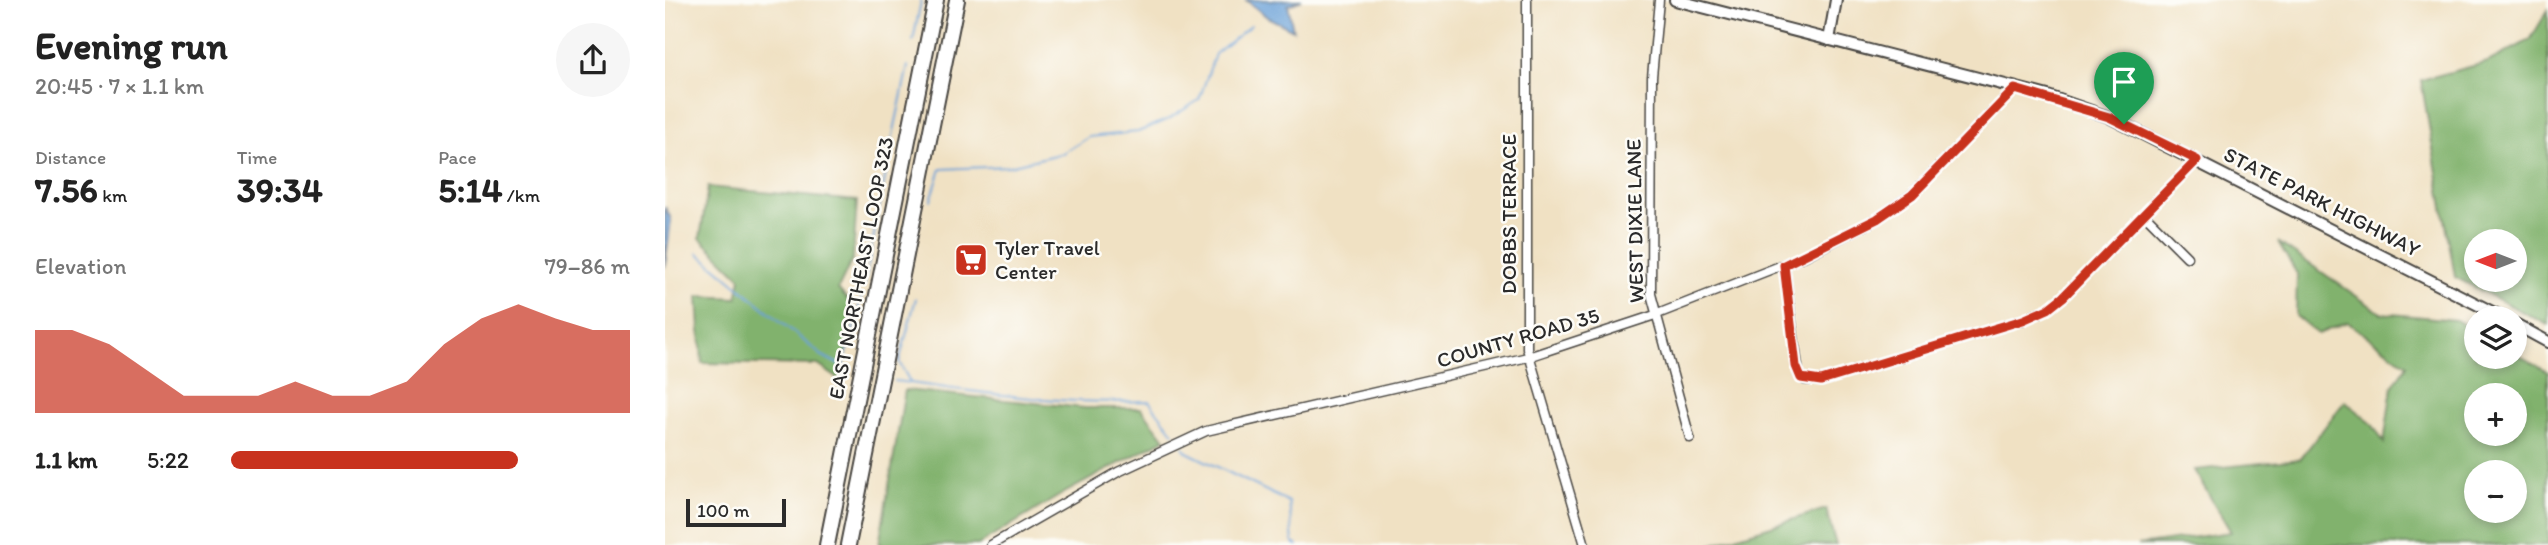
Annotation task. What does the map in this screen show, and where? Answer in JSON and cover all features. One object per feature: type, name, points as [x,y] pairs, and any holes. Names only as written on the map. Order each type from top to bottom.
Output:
[{"type":"highway","name":"EAST NORTHEAST LOOP 323","points":[[827,545],[936,0]]},
{"type":"highway","name":"EAST NORTHEAST LOOP 323","points":[[848,545],[957,0]]},
{"type":"highway","points":[[926,53],[946,57]]},
{"type":"highway","points":[[896,204],[916,208]]},
{"type":"main road","name":"STATE PARK HIGHWAY","points":[[1675,0],[2015,89],[2109,117],[2481,306]]},
{"type":"main road","points":[[1829,40],[1836,0]]},
{"type":"main road","points":[[2527,331],[2548,342]]},
{"type":"street","name":"DOBBS TERRACE","points":[[1527,0],[1528,357],[1585,545]]},
{"type":"street","name":"WEST DIXIE LANE","points":[[1658,0],[1654,19],[1651,107],[1651,294],[1690,438]]},
{"type":"street","name":"COUNTY ROAD 35","points":[[991,545],[1118,472],[1206,430],[1528,357],[1655,314],[1784,265],[1877,219],[1906,200],[2015,89]]},
{"type":"street","points":[[1784,265],[1799,373],[1805,380],[1821,381],[2023,320],[2048,309],[2145,215],[2197,160]]},
{"type":"street","points":[[2145,215],[2187,257]]},
{"type":"green space","points":[[2548,10],[2548,325],[2527,314],[2527,306],[2511,306],[2484,292],[2527,292],[2527,229],[2464,229],[2464,282],[2455,277],[2421,80],[2488,62],[2530,40]]},
{"type":"green space","points":[[708,187],[857,201],[853,258],[838,289],[853,306],[840,380],[818,365],[702,363],[698,296],[737,298],[741,278],[700,238]]},
{"type":"green space","points":[[2278,242],[2381,313],[2456,320],[2464,325],[2464,369],[2527,369],[2527,360],[2548,372],[2548,545],[2138,545],[2231,532],[2194,470],[2300,459],[2345,401],[2372,424],[2384,443],[2392,387],[2407,365],[2347,322],[2318,334],[2296,316],[2297,274]]},
{"type":"green space","points":[[905,390],[1085,408],[1141,408],[1165,439],[1064,493],[978,545],[879,545]]},
{"type":"green space","points":[[1826,509],[1836,545],[1710,545]]},
{"type":"water","points":[[1246,0],[1302,0],[1288,5],[1293,30],[1267,17]]},
{"type":"water","points":[[665,207],[671,219],[665,268]]},
{"type":"waterway","points":[[913,41],[921,1]]},
{"type":"waterway","points":[[931,200],[941,169],[1009,166],[1063,153],[1089,137],[1138,132],[1169,119],[1199,100],[1215,54],[1251,25]]},
{"type":"waterway","points":[[891,145],[908,66]]},
{"type":"waterway","points":[[864,287],[889,157]]},
{"type":"waterway","points":[[698,253],[821,355],[849,370]]},
{"type":"waterway","points":[[844,365],[862,295]]},
{"type":"waterway","points":[[910,382],[899,362],[916,298]]},
{"type":"waterway","points":[[895,381],[1053,400],[1149,401],[1174,433]]},
{"type":"waterway","points":[[1183,447],[1187,452],[1289,502],[1293,543],[1298,545]]},
{"type":"place","name":"Tyler Travel Center","points":[[971,260]]},
{"type":"route","points":[[2015,89],[2068,102],[2124,124],[2197,160],[2055,304],[2023,320],[1821,381],[1810,382],[1801,378],[1796,366],[1784,265],[1877,219],[1912,195],[2015,89]]}]
